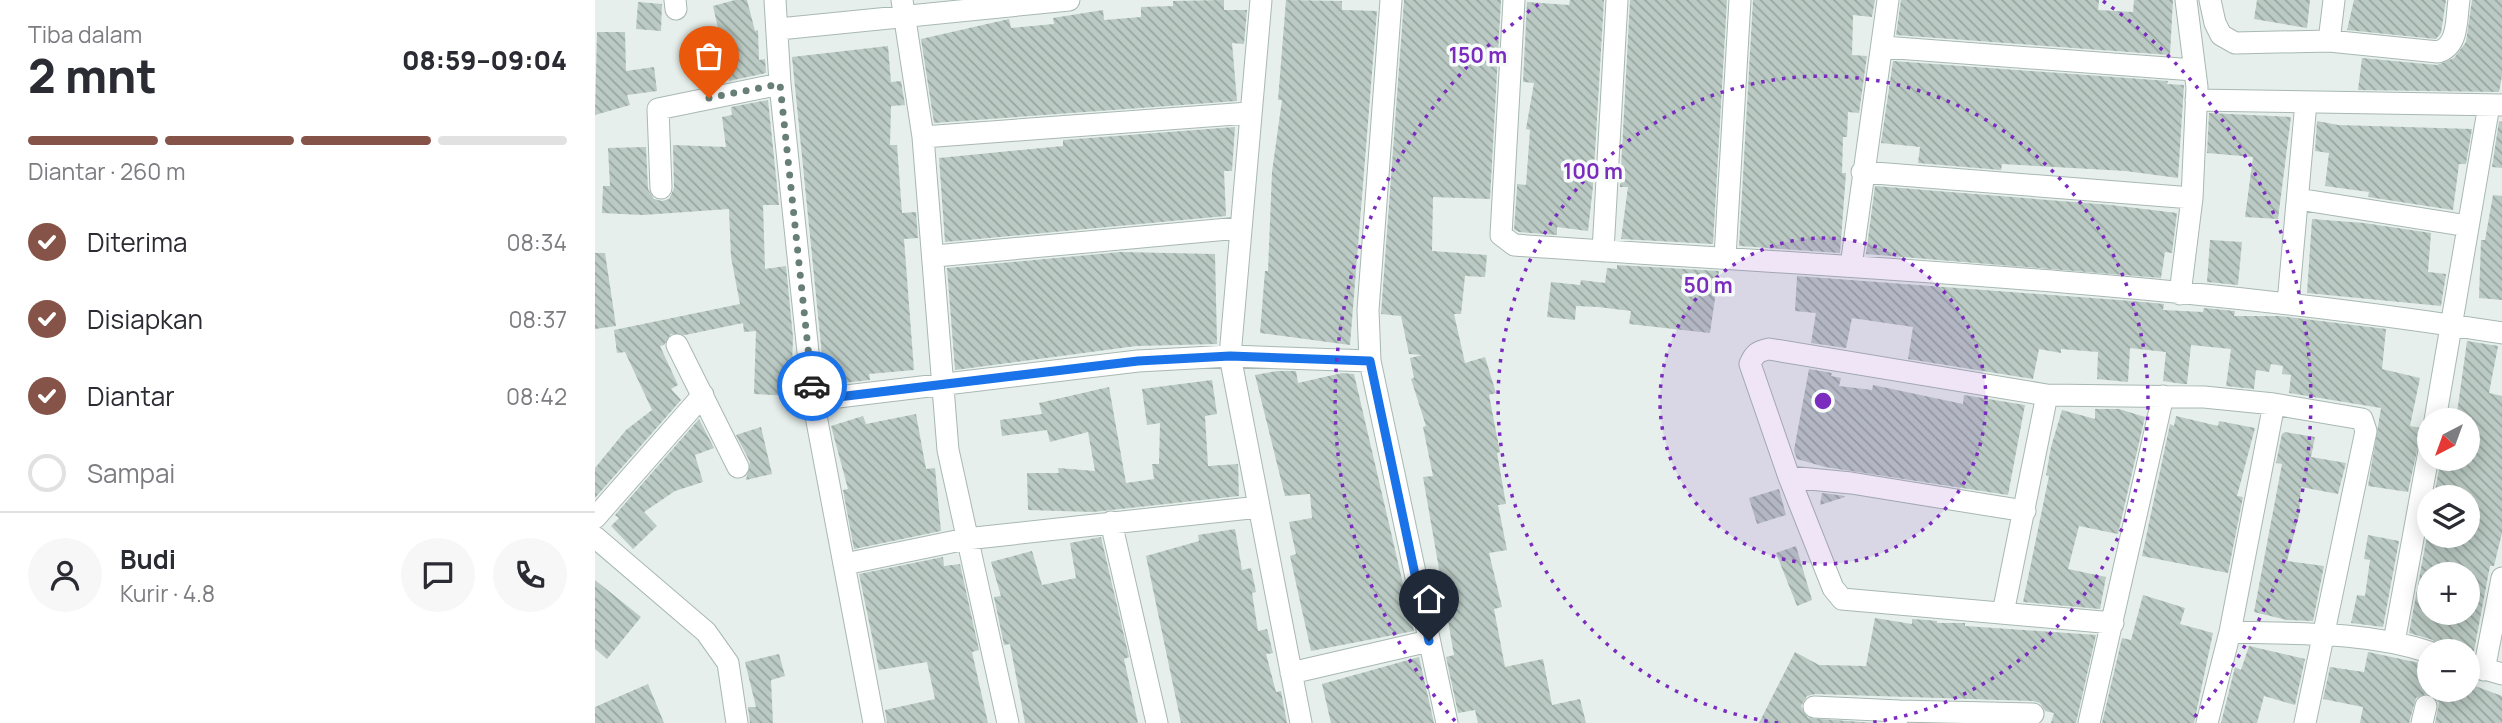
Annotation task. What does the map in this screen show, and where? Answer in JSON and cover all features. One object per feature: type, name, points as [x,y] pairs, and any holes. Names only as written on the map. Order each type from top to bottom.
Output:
[{"type":"street","points":[[775,0],[779,29],[780,84],[813,400],[874,723]]},
{"type":"street","points":[[779,29],[904,7],[1069,0]]},
{"type":"street","points":[[1261,0],[1249,113],[1230,356],[1301,723]]},
{"type":"street","points":[[1391,0],[1368,310],[1370,361],[1447,723]]},
{"type":"street","points":[[1514,0],[1501,235],[1514,245],[1851,266],[2288,303],[2502,333]]},
{"type":"street","points":[[1603,251],[1617,0]]},
{"type":"street","points":[[1725,257],[1740,0]]},
{"type":"street","points":[[1851,266],[1888,0]]},
{"type":"street","points":[[2181,294],[2192,198],[2196,100],[2186,0]]},
{"type":"street","points":[[2210,0],[2215,23],[2221,35],[2235,43],[2329,41],[2438,52],[2448,50],[2452,44],[2459,0]]},
{"type":"street","points":[[2329,41],[2334,0]]},
{"type":"street","points":[[904,7],[923,137],[935,256],[941,385],[949,450],[966,539],[997,662],[1008,723]]},
{"type":"street","points":[[1883,47],[2194,70]]},
{"type":"street","points":[[660,188],[658,109],[780,84]]},
{"type":"street","points":[[2196,100],[2495,105],[2469,226],[2437,408]]},
{"type":"street","points":[[2288,303],[2306,102]]},
{"type":"street","points":[[923,137],[1249,113]]},
{"type":"street","points":[[1862,172],[2192,198]]},
{"type":"street","points":[[2298,199],[2469,226]]},
{"type":"street","points":[[935,256],[1239,228]]},
{"type":"street","points":[[677,345],[738,467]]},
{"type":"street","points":[[2113,623],[1842,599],[1833,588],[1789,477],[1751,365],[1759,351],[1769,349],[2047,395],[2163,396],[2274,404],[2357,416],[2365,422],[2325,635],[2305,723]]},
{"type":"street","points":[[813,400],[1138,361],[1230,356],[1370,361]]},
{"type":"street","points":[[595,518],[703,395]]},
{"type":"street","points":[[2003,613],[2047,395]]},
{"type":"street","points":[[2089,723],[2163,396]]},
{"type":"street","points":[[2207,723],[2230,632],[2274,404]]},
{"type":"street","points":[[2394,642],[2425,471]]},
{"type":"street","points":[[1789,477],[1851,483],[2025,511]]},
{"type":"street","points":[[845,564],[966,539],[1259,507]]},
{"type":"street","points":[[1111,522],[1157,723]]},
{"type":"street","points":[[597,542],[706,632],[728,663],[737,723]]},
{"type":"street","points":[[2484,669],[2502,578]]},
{"type":"street","points":[[2230,632],[2325,635],[2394,642],[2417,649]]},
{"type":"street","points":[[1291,673],[1429,641]]},
{"type":"street","points":[[1814,707],[1898,717],[2033,714]]},
{"type":"building","points":[[747,0],[755,31],[758,30],[759,60],[765,59],[766,73],[729,81],[727,55],[724,55],[713,6]]},
{"type":"building","points":[[1224,0],[1224,10],[1247,10],[1244,44],[1232,43],[1237,101],[934,123],[921,39],[1009,19],[1011,28],[1054,24],[1053,18],[1103,10],[1104,20],[1141,17],[1141,7],[1173,6],[1173,1]]},
{"type":"building","points":[[1286,0],[1342,1],[1342,10],[1377,11],[1350,345],[1260,333],[1265,271],[1268,271],[1272,172],[1282,100],[1278,100]]},
{"type":"building","points":[[1404,0],[1501,0],[1490,199],[1433,197],[1432,251],[1487,255],[1485,277],[1465,276],[1461,314],[1454,314],[1465,363],[1485,357],[1496,393],[1489,395],[1500,452],[1497,453],[1506,504],[1498,505],[1507,550],[1489,553],[1502,607],[1494,609],[1505,667],[1543,659],[1552,705],[1580,699],[1586,723],[1478,723],[1475,710],[1458,713],[1446,657],[1454,655],[1423,477],[1433,476],[1423,427],[1426,426],[1411,379],[1414,378],[1410,358],[1422,355],[1409,354],[1401,316],[1381,314]]},
{"type":"building","points":[[1570,0],[1604,0],[1588,231],[1557,227],[1557,235],[1519,232],[1514,229],[1517,184],[1526,185],[1530,130],[1526,129],[1534,83],[1523,82],[1527,2],[1569,5]]},
{"type":"building","points":[[1630,0],[1727,0],[1713,244],[1621,239],[1628,187],[1620,187]]},
{"type":"building","points":[[1753,0],[1875,0],[1872,17],[1853,15],[1852,55],[1867,56],[1859,113],[1848,112],[1847,137],[1843,137],[1842,173],[1846,173],[1840,253],[1739,246]]},
{"type":"building","points":[[1901,0],[2099,0],[2098,10],[2133,12],[2134,0],[2173,0],[2170,55],[1896,35]]},
{"type":"building","points":[[2257,0],[2310,0],[2307,28],[2254,19]]},
{"type":"building","points":[[2354,0],[2446,0],[2441,33],[2436,39],[2347,30]]},
{"type":"building","points":[[2472,0],[2502,0],[2502,76],[2499,92],[2358,90],[2362,58],[2437,65],[2454,58],[2466,42]]},
{"type":"building","points":[[638,2],[662,4],[661,31],[636,29]]},
{"type":"building","points":[[597,32],[625,32],[626,71],[654,67],[657,91],[627,95],[630,105],[595,115]]},
{"type":"building","points":[[888,46],[891,82],[901,81],[905,105],[891,106],[890,145],[897,145],[902,213],[916,212],[918,238],[904,239],[914,370],[869,374],[870,380],[825,385],[792,57]]},
{"type":"building","points":[[1893,61],[2168,81],[2167,84],[2184,85],[2178,178],[2126,171],[2002,164],[2001,170],[1918,163],[1920,147],[1881,143]]},
{"type":"building","points":[[768,100],[779,205],[763,205],[765,269],[786,266],[793,337],[791,396],[754,394],[756,331],[744,332],[743,323],[685,335],[671,334],[664,345],[660,346],[678,385],[671,389],[681,400],[595,498],[595,468],[626,430],[652,410],[625,352],[617,353],[614,330],[740,304],[731,257],[729,209],[643,215],[602,213],[603,186],[610,186],[608,148],[646,147],[648,189],[654,199],[669,199],[674,188],[673,145],[726,147],[722,117],[732,115],[731,107]]},
{"type":"building","points":[[2209,113],[2291,117],[2278,219],[2245,217],[2253,157],[2207,153]]},
{"type":"building","points":[[2317,121],[2338,125],[2472,129],[2466,164],[2459,164],[2453,210],[2368,197],[2369,192],[2325,186],[2329,153],[2315,151]]},
{"type":"building","points":[[2499,121],[2502,122],[2502,168],[2492,167]]},
{"type":"building","points":[[1235,127],[1232,171],[1224,171],[1226,216],[945,242],[939,158],[1063,146],[1063,140]]},
{"type":"building","points":[[1875,186],[2177,213],[2172,253],[2165,252],[2161,278],[1866,254]]},
{"type":"building","points":[[2493,195],[2502,196],[2502,300],[2479,298],[2481,240],[2485,240]]},
{"type":"building","points":[[2312,219],[2364,223],[2431,233],[2428,272],[2446,274],[2441,306],[2307,293]]},
{"type":"building","points":[[2210,240],[2242,242],[2238,285],[2207,282]]},
{"type":"building","points":[[1121,252],[1215,254],[1217,344],[1136,346],[955,370],[947,268]]},
{"type":"building","points":[[595,253],[605,253],[616,326],[595,329]]},
{"type":"building","points":[[1617,265],[1719,271],[1710,333],[1629,324],[1631,311],[1598,307],[1576,306],[1575,320],[1547,317],[1551,282],[1580,285],[1581,280],[1605,283],[1607,268],[1617,269]]},
{"type":"building","points":[[1797,276],[2132,301],[2164,304],[2163,310],[2203,312],[2204,308],[2235,311],[2234,316],[2279,316],[2386,329],[2382,369],[2420,378],[2410,426],[2417,427],[2417,451],[2408,492],[2368,486],[2381,408],[2289,393],[2291,375],[2282,374],[2283,366],[2271,364],[2269,372],[2256,370],[2254,389],[2226,386],[2231,349],[2191,345],[2187,384],[2183,384],[2163,381],[2166,352],[2130,348],[2128,382],[2097,379],[2098,352],[2061,349],[2061,353],[2039,349],[2033,379],[1908,359],[1913,327],[1852,318],[1846,348],[1811,343],[1816,313],[1795,311]]},
{"type":"building","points":[[2467,341],[2498,346],[2489,393],[2502,396],[2502,533],[2494,566],[2490,566],[2480,619],[2480,562],[2422,562],[2425,548],[2480,548],[2480,485],[2436,485],[2439,471],[2480,471],[2480,408],[2458,408]]},
{"type":"building","points":[[1809,369],[1832,373],[1831,376],[1841,378],[1839,386],[1872,390],[1873,385],[1963,404],[1964,395],[2025,405],[2008,495],[1825,467],[1797,459],[1794,450]]},
{"type":"building","points":[[1296,371],[1298,383],[1342,373],[1354,374],[1414,631],[1311,651],[1290,556],[1296,554],[1289,522],[1312,518],[1310,494],[1285,496],[1255,375]]},
{"type":"building","points":[[1212,380],[1217,414],[1205,416],[1208,466],[1238,464],[1239,496],[1093,512],[1028,510],[1027,473],[1059,473],[1058,468],[1095,471],[1088,432],[1050,442],[1047,430],[1002,436],[1000,420],[1042,414],[1039,403],[1109,387],[1126,483],[1154,479],[1152,464],[1159,464],[1160,423],[1147,425],[1142,389]]},
{"type":"building","points":[[2095,409],[2119,409],[2145,417],[2118,534],[2079,526],[2068,569],[2106,577],[2100,609],[2023,602],[2049,476],[2046,475],[2051,447],[2062,410],[2095,419]]},
{"type":"building","points":[[916,414],[926,469],[935,468],[941,531],[854,549],[843,490],[848,489],[831,426],[863,416],[866,424]]},
{"type":"building","points":[[2176,416],[2218,426],[2219,421],[2255,428],[2237,496],[2243,497],[2228,573],[2142,556],[2170,424],[2174,426]]},
{"type":"building","points":[[699,419],[714,448],[695,455],[703,482],[675,491],[644,512],[657,526],[633,549],[611,526],[619,518],[615,515]]},
{"type":"building","points":[[761,427],[772,474],[746,480],[750,462],[736,435]]},
{"type":"building","points":[[2285,432],[2315,437],[2311,457],[2346,463],[2338,494],[2301,487],[2299,515],[2287,561],[2324,566],[2313,621],[2287,620],[2254,612],[2282,464],[2276,463],[2282,434]]},
{"type":"building","points":[[1779,489],[1786,515],[1757,524],[1749,498]]},
{"type":"building","points":[[1822,493],[1845,496],[1845,497],[1820,505]]},
{"type":"building","points":[[1235,529],[1242,570],[1251,568],[1256,592],[1252,593],[1258,631],[1267,629],[1273,653],[1266,654],[1276,692],[1281,691],[1287,723],[1181,723],[1146,556],[1199,541],[1198,535]]},
{"type":"building","points":[[2368,535],[2399,541],[2383,627],[2351,623],[2357,595],[2365,596],[2370,560],[2364,559]]},
{"type":"building","points":[[1101,537],[1129,657],[1124,659],[1138,723],[1025,723],[1010,644],[1004,645],[994,597],[1001,596],[991,562],[1032,551],[1042,585],[1076,578],[1070,543]]},
{"type":"building","points":[[1796,546],[1812,600],[1797,606],[1776,553]]},
{"type":"building","points":[[943,557],[944,566],[960,564],[979,650],[972,652],[988,723],[887,723],[885,710],[935,699],[927,662],[879,670],[859,574]]},
{"type":"building","points":[[595,580],[641,617],[607,659],[595,649]]},
{"type":"building","points":[[2417,590],[2417,625],[2479,625],[2476,639],[2430,639],[2409,633]]},
{"type":"building","points":[[2143,595],[2185,608],[2180,624],[2213,633],[2194,723],[2102,723],[2122,638],[2131,640]]},
{"type":"building","points":[[1875,618],[1912,624],[1912,619],[1937,623],[1965,623],[1965,626],[2096,635],[2076,723],[2051,723],[2054,713],[2045,711],[2040,703],[2033,701],[1815,694],[1807,696],[1801,706],[1808,718],[1875,723],[1759,723],[1795,652],[1819,665],[1866,666]]},
{"type":"building","points":[[2249,646],[2305,659],[2295,705],[2264,696],[2257,723],[2221,723],[2235,667],[2241,670]]},
{"type":"building","points":[[2368,652],[2417,662],[2417,698],[2409,723],[2360,723],[2363,707],[2323,699],[2330,667],[2364,672]]},
{"type":"building","points":[[779,654],[785,676],[771,680],[773,723],[750,723],[748,707],[756,707],[745,662]]},
{"type":"building","points":[[1419,657],[1434,723],[1331,723],[1322,684]]},
{"type":"building","points":[[648,684],[664,723],[595,723],[595,707]]},
{"type":"building","points":[[2480,688],[2502,696],[2502,723],[2435,723],[2439,703],[2480,702]]},
{"type":"way so far","points":[[709,98],[780,84],[812,386]]},
{"type":"route","points":[[812,386],[813,400],[1138,361],[1230,356],[1370,361],[1376,401],[1429,641]]}]
